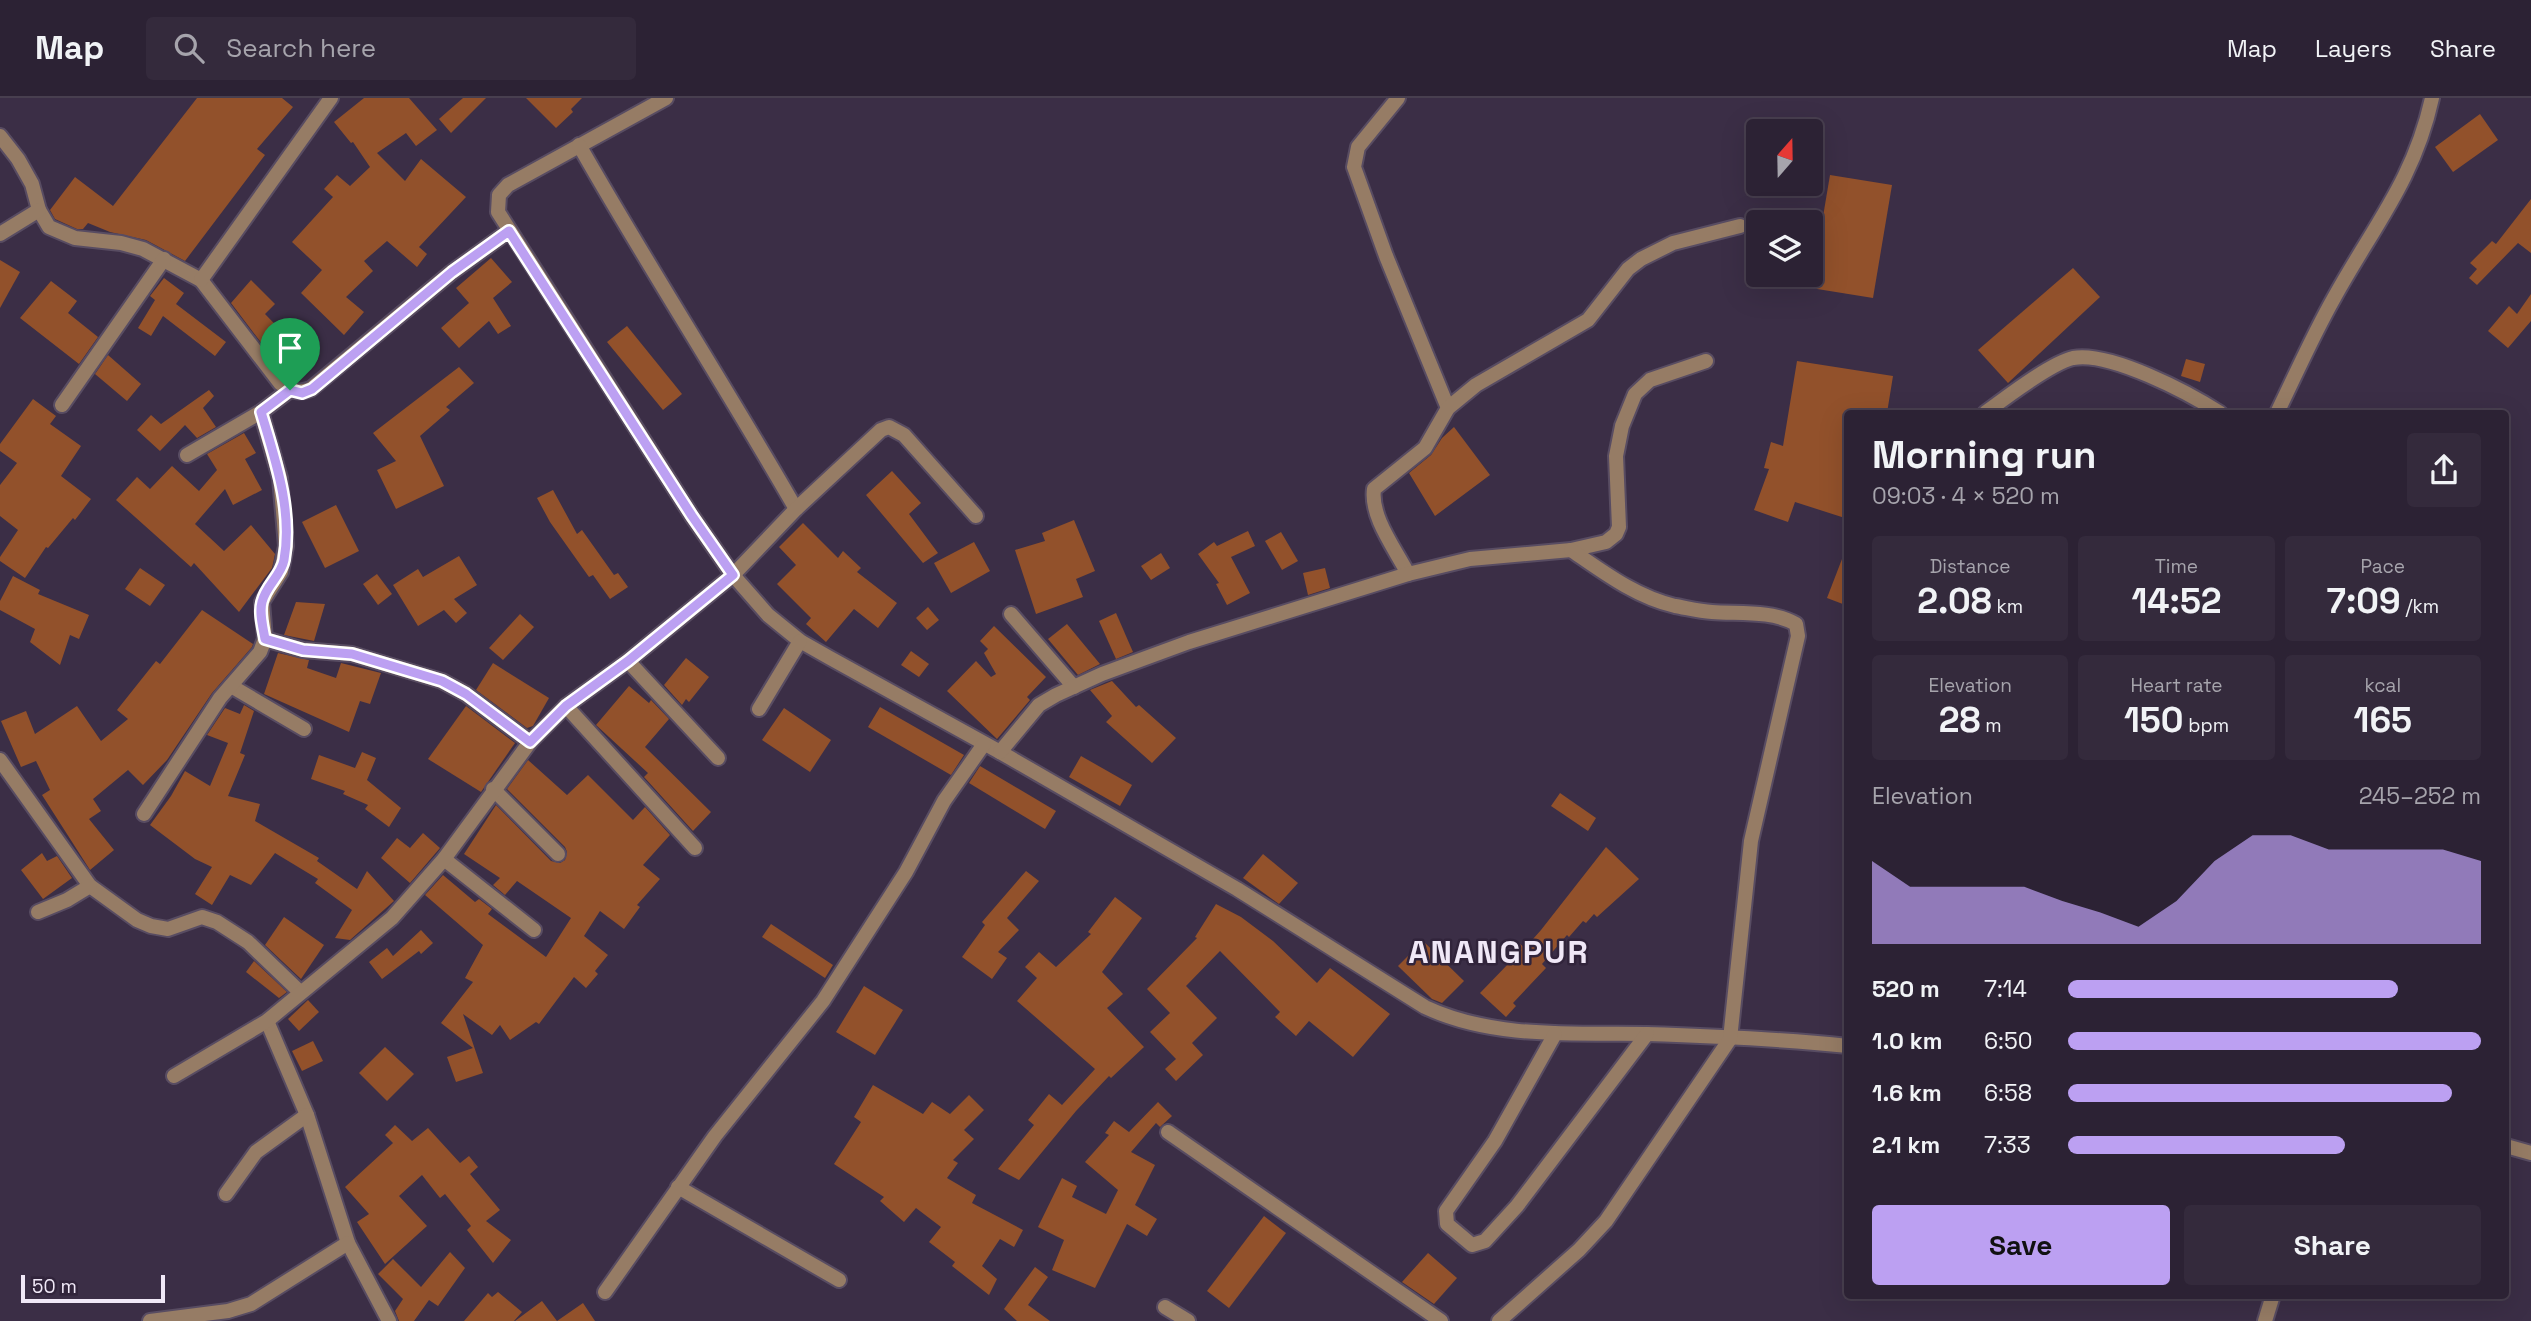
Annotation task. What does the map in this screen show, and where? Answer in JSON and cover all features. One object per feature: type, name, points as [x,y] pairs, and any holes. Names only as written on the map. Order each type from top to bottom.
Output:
[{"type":"street","points":[[201,281],[331,98]]},
{"type":"street","points":[[666,98],[508,185],[499,195],[498,212],[692,516],[733,575],[753,600],[800,640],[1248,896],[1425,1007],[1466,1023],[1555,1034],[1647,1034],[1844,1046]]},
{"type":"street","points":[[1398,98],[1358,148],[1354,167],[1386,256],[1448,408]]},
{"type":"street","points":[[2278,410],[2333,298],[2401,189],[2422,135],[2432,98]]},
{"type":"street","points":[[0,136],[18,159],[49,227],[61,234],[121,243],[164,259],[201,281],[280,383],[290,390],[302,393],[312,389],[452,272],[509,231]]},
{"type":"street","points":[[579,145],[691,337],[740,411],[796,509]]},
{"type":"street","points":[[0,234],[39,210]]},
{"type":"street","points":[[1408,574],[1374,505],[1374,489],[1425,448],[1448,408],[1476,385],[1588,320],[1628,269],[1648,254],[1673,243],[1740,226]]},
{"type":"street","points":[[62,405],[164,259]]},
{"type":"street","points":[[1990,410],[2058,365],[2074,358],[2094,358],[2127,367],[2171,386],[2215,410]]},
{"type":"street","points":[[1000,752],[1039,705],[1074,687],[1189,642],[1408,574],[1470,559],[1571,550],[1606,542],[1619,527],[1616,456],[1622,426],[1635,394],[1650,380],[1706,361]]},
{"type":"street","points":[[187,455],[261,412],[290,390]]},
{"type":"street","points":[[144,814],[231,686],[260,652],[265,639],[262,602],[281,572],[286,546],[280,478],[261,412]]},
{"type":"street","points":[[174,1076],[267,1020],[392,918],[444,859],[530,742],[566,706],[628,661],[733,575],[796,509],[881,430],[897,429],[915,444],[976,516]]},
{"type":"street","points":[[1499,1321],[1579,1250],[1606,1221],[1730,1039],[1751,841],[1798,636],[1796,624],[1768,616],[1709,612],[1656,600],[1616,580],[1571,550]]},
{"type":"street","points":[[1011,614],[1074,687]]},
{"type":"street","points":[[265,639],[303,650],[352,654],[442,681],[466,694],[530,742]]},
{"type":"street","points":[[759,709],[800,640]]},
{"type":"street","points":[[628,661],[718,758]]},
{"type":"street","points":[[231,686],[304,729]]},
{"type":"street","points":[[566,706],[695,848]]},
{"type":"street","points":[[605,1292],[749,1091],[823,1001],[906,872],[944,802],[984,744]]},
{"type":"street","points":[[0,760],[90,886],[137,920],[152,926],[169,929],[202,917],[217,922],[248,942],[300,992]]},
{"type":"street","points":[[493,789],[558,854]]},
{"type":"street","points":[[444,859],[534,930]]},
{"type":"street","points":[[38,912],[66,901],[90,886]]},
{"type":"street","points":[[267,1020],[307,1115],[348,1243],[389,1321]]},
{"type":"street","points":[[1555,1034],[1495,1141],[1446,1211],[1447,1224],[1472,1245],[1485,1241],[1517,1206],[1647,1034]]},
{"type":"street","points":[[226,1194],[257,1152],[307,1115]]},
{"type":"street","points":[[1168,1132],[1441,1321]]},
{"type":"street","points":[[2509,1147],[2531,1153]]},
{"type":"street","points":[[678,1187],[839,1280]]},
{"type":"street","points":[[150,1321],[228,1311],[251,1304],[348,1243]]},
{"type":"street","points":[[2266,1321],[2272,1299]]},
{"type":"street","points":[[1166,1307],[1188,1321]]},
{"type":"building","points":[[197,98],[282,98],[293,107],[257,149],[265,155],[185,261],[146,240],[110,232],[88,223],[83,229],[77,229],[55,219],[50,210],[75,177],[113,206]]},
{"type":"building","points":[[364,98],[409,98],[437,130],[416,146],[406,133],[377,153],[405,181],[421,159],[466,197],[419,247],[427,254],[417,267],[387,241],[364,261],[373,271],[346,297],[364,312],[344,335],[301,293],[322,270],[292,242],[333,197],[324,189],[337,175],[350,186],[370,167],[353,142],[351,143],[334,122]]},
{"type":"building","points":[[463,98],[486,98],[451,133],[439,119]]},
{"type":"building","points":[[526,98],[582,98],[571,109],[573,112],[556,128]]},
{"type":"building","points":[[2480,114],[2498,140],[2453,172],[2435,147]]},
{"type":"building","points":[[1830,175],[1892,185],[1873,298],[1811,288],[1823,287],[1823,217]]},
{"type":"building","points":[[2531,199],[2531,253],[2518,243],[2477,285],[2469,278],[2477,269],[2470,263],[2492,241],[2496,244]]},
{"type":"building","points":[[491,258],[512,282],[493,298],[511,326],[498,334],[489,321],[459,348],[441,328],[469,303],[456,288]]},
{"type":"building","points":[[0,260],[20,272],[0,308]]},
{"type":"building","points":[[2073,268],[2100,297],[2008,383],[1978,350]]},
{"type":"building","points":[[164,278],[184,293],[176,304],[226,342],[215,356],[163,316],[151,336],[138,328],[155,300],[150,296]]},
{"type":"building","points":[[251,280],[275,304],[265,314],[297,347],[278,365],[231,303]]},
{"type":"building","points":[[51,281],[77,301],[68,313],[98,337],[79,364],[20,318]]},
{"type":"building","points":[[2531,294],[2531,321],[2508,348],[2488,331],[2509,306],[2517,314]]},
{"type":"building","points":[[627,326],[682,394],[663,410],[607,342]]},
{"type":"building","points":[[108,355],[141,384],[127,401],[95,374]]},
{"type":"building","points":[[2186,359],[2205,364],[2200,382],[2181,376]]},
{"type":"building","points":[[1797,361],[1893,376],[1887,410],[1844,410],[1844,518],[1795,502],[1788,522],[1754,510],[1769,469],[1764,468],[1771,442],[1783,446]]},
{"type":"building","points":[[459,367],[474,383],[446,407],[450,410],[420,436],[444,486],[396,509],[377,470],[396,461],[373,433]]},
{"type":"building","points":[[209,390],[214,396],[203,408],[216,427],[197,438],[185,425],[160,451],[137,430],[151,415],[161,424]]},
{"type":"building","points":[[33,399],[56,416],[50,424],[81,446],[61,476],[91,499],[75,520],[73,518],[48,548],[46,547],[25,578],[0,561],[18,530],[0,516],[0,485],[17,463],[0,451],[0,444]]},
{"type":"building","points":[[1454,427],[1490,475],[1435,516],[1409,473],[1431,455],[1442,438]]},
{"type":"building","points":[[244,433],[256,453],[245,459],[262,490],[233,505],[225,489],[195,524],[224,551],[251,525],[275,554],[272,568],[239,612],[194,563],[191,567],[116,500],[137,477],[150,489],[172,466],[199,491],[217,470],[207,454]]},
{"type":"building","points":[[892,471],[921,503],[909,514],[938,553],[923,563],[866,495]]},
{"type":"building","points":[[553,490],[577,534],[582,530],[614,575],[618,573],[628,587],[610,599],[593,575],[589,577],[550,522],[537,498]]},
{"type":"building","points":[[336,505],[359,551],[325,568],[302,522]]},
{"type":"building","points":[[1074,520],[1095,571],[1076,579],[1083,597],[1036,614],[1015,550],[1045,541],[1042,533]]},
{"type":"building","points":[[803,523],[838,558],[843,551],[861,568],[857,572],[897,603],[878,628],[854,609],[826,642],[806,624],[811,618],[777,584],[796,565],[779,547]]},
{"type":"building","points":[[1248,531],[1255,546],[1231,557],[1250,593],[1227,605],[1216,584],[1219,583],[1198,554],[1214,542],[1217,546]]},
{"type":"building","points":[[1281,532],[1298,561],[1282,570],[1265,541]]},
{"type":"building","points":[[974,542],[990,571],[951,593],[934,563]]},
{"type":"building","points":[[1161,553],[1170,568],[1151,580],[1141,566]]},
{"type":"building","points":[[1844,554],[1844,604],[1827,598]]},
{"type":"building","points":[[459,556],[477,585],[454,599],[467,613],[456,623],[444,610],[418,626],[393,585],[418,569],[423,577]]},
{"type":"building","points":[[140,568],[165,585],[150,606],[125,589]]},
{"type":"building","points":[[1325,568],[1330,588],[1308,595],[1303,573]]},
{"type":"building","points":[[377,574],[392,594],[378,605],[363,584]]},
{"type":"building","points":[[13,576],[40,590],[38,594],[89,615],[79,639],[70,635],[60,665],[30,642],[35,629],[0,610],[0,601]]},
{"type":"building","points":[[296,602],[325,604],[314,641],[284,635]]},
{"type":"building","points":[[928,607],[939,620],[927,630],[916,618]]},
{"type":"building","points":[[202,610],[253,644],[252,647],[212,693],[167,760],[143,785],[128,770],[93,799],[101,811],[89,819],[114,850],[90,870],[42,795],[50,790],[36,761],[21,767],[1,721],[26,711],[35,734],[77,706],[101,741],[128,719],[117,710],[156,661],[160,664]]},
{"type":"building","points":[[1116,613],[1133,652],[1116,659],[1099,621]]},
{"type":"building","points":[[520,614],[534,627],[503,660],[489,648]]},
{"type":"building","points":[[1067,624],[1100,664],[1078,675],[1048,639]]},
{"type":"building","points":[[994,626],[1046,677],[1027,697],[1030,700],[997,739],[947,691],[976,661],[991,677],[996,674],[984,653],[988,649],[980,641]]},
{"type":"building","points":[[911,651],[929,664],[919,677],[901,665]]},
{"type":"building","points":[[278,653],[309,660],[307,668],[336,678],[341,663],[381,673],[370,704],[360,701],[349,732],[264,694]]},
{"type":"building","points":[[686,658],[709,677],[689,702],[686,699],[682,705],[664,685]]},
{"type":"building","points":[[493,663],[549,698],[533,726],[527,728],[476,690]]},
{"type":"building","points":[[1112,681],[1136,707],[1139,705],[1176,738],[1152,763],[1106,722],[1112,716],[1090,690]]},
{"type":"building","points":[[629,686],[649,703],[651,700],[669,719],[645,747],[711,812],[693,831],[644,777],[648,773],[596,725]]},
{"type":"building","points":[[244,705],[254,711],[240,753],[245,755],[228,796],[260,804],[255,821],[319,858],[317,861],[357,889],[367,871],[394,901],[350,940],[335,938],[352,910],[315,883],[318,879],[275,853],[251,885],[230,875],[212,905],[195,894],[212,867],[195,859],[150,825],[185,771],[210,786],[228,743],[207,735],[225,708],[240,714]]},
{"type":"building","points":[[466,706],[515,743],[481,792],[428,759]]},
{"type":"building","points":[[880,707],[964,755],[951,775],[868,727]]},
{"type":"building","points":[[784,708],[831,740],[810,772],[762,740]]},
{"type":"building","points":[[362,752],[376,758],[367,780],[401,808],[389,827],[365,809],[368,805],[343,794],[345,791],[311,779],[319,755],[355,768]]},
{"type":"building","points":[[1081,756],[1132,785],[1120,806],[1069,777]]},
{"type":"building","points":[[528,760],[567,795],[588,775],[633,820],[645,807],[670,835],[643,865],[660,879],[637,905],[640,907],[624,929],[600,911],[584,936],[608,955],[595,971],[598,974],[586,988],[574,977],[539,1024],[536,1022],[510,1040],[500,1025],[492,1035],[463,1014],[483,1073],[456,1082],[447,1057],[473,1048],[441,1023],[473,982],[465,978],[483,945],[425,895],[443,875],[475,902],[479,899],[492,909],[488,914],[546,957],[571,918],[517,881],[505,895],[493,885],[500,878],[464,854],[496,805],[551,861],[560,863],[565,860],[565,847],[507,789]]},
{"type":"building","points":[[980,766],[1056,811],[1045,829],[969,783]]},
{"type":"building","points":[[1560,793],[1596,818],[1588,831],[1551,806]]},
{"type":"building","points":[[423,833],[440,848],[410,883],[381,858],[397,838],[410,848]]},
{"type":"building","points":[[1606,847],[1639,879],[1597,917],[1594,914],[1586,923],[1583,921],[1569,937],[1567,935],[1542,964],[1546,968],[1513,1003],[1516,1006],[1506,1017],[1480,993],[1511,961],[1507,956],[1519,943],[1525,948],[1541,930]]},
{"type":"building","points":[[42,853],[47,861],[57,856],[72,878],[43,899],[21,870]]},
{"type":"building","points":[[1263,854],[1298,883],[1279,904],[1243,878]]},
{"type":"building","points":[[1026,871],[1039,881],[1007,918],[1019,930],[998,952],[1007,958],[992,979],[962,957],[985,925],[982,922]]},
{"type":"building","points":[[1115,897],[1142,918],[1102,972],[1123,994],[1107,1008],[1144,1047],[1111,1078],[1109,1076],[1076,1111],[1019,1180],[998,1169],[1034,1125],[1028,1120],[1049,1094],[1062,1105],[1095,1069],[1017,1001],[1037,978],[1025,967],[1039,952],[1056,967],[1091,934],[1088,932]]},
{"type":"building","points":[[1216,904],[1241,917],[1273,941],[1317,983],[1330,968],[1390,1014],[1353,1057],[1309,1021],[1296,1036],[1275,1017],[1280,1012],[1220,951],[1186,986],[1217,1018],[1192,1043],[1203,1055],[1176,1081],[1165,1069],[1176,1059],[1150,1032],[1170,1013],[1147,989],[1197,938],[1195,937]]},
{"type":"building","points":[[284,917],[324,945],[301,979],[265,945]]},
{"type":"building","points":[[771,924],[833,965],[825,978],[762,937]]},
{"type":"building","points":[[421,930],[433,943],[382,979],[369,962],[387,948],[393,956]]},
{"type":"building","points":[[1423,941],[1464,981],[1442,1003],[1432,999],[1398,966]]},
{"type":"building","points":[[254,961],[287,992],[279,998],[246,972]]},
{"type":"building","points":[[864,986],[903,1010],[875,1055],[836,1032]]},
{"type":"building","points":[[308,1000],[319,1012],[299,1031],[288,1019]]},
{"type":"building","points":[[313,1041],[323,1061],[302,1071],[292,1051]]},
{"type":"building","points":[[385,1047],[414,1074],[387,1101],[359,1073]]},
{"type":"building","points":[[873,1085],[923,1114],[932,1102],[950,1114],[969,1095],[984,1110],[964,1130],[974,1139],[953,1160],[958,1163],[947,1178],[976,1195],[972,1203],[1023,1230],[1014,1247],[1000,1239],[982,1266],[997,1279],[989,1295],[952,1266],[955,1262],[929,1242],[941,1227],[916,1208],[904,1222],[880,1201],[884,1197],[834,1164],[861,1122],[854,1117]]},
{"type":"building","points":[[1158,1102],[1172,1116],[1160,1127],[1156,1123],[1131,1152],[1155,1165],[1135,1205],[1157,1219],[1147,1236],[1127,1224],[1095,1288],[1052,1270],[1064,1240],[1038,1227],[1062,1178],[1077,1186],[1072,1197],[1106,1214],[1118,1190],[1085,1162],[1109,1135],[1105,1133],[1114,1121],[1129,1132]]},
{"type":"building","points":[[395,1125],[412,1141],[428,1128],[460,1163],[469,1156],[478,1167],[470,1174],[500,1210],[486,1221],[511,1240],[493,1263],[467,1230],[471,1226],[445,1194],[440,1198],[422,1175],[399,1196],[427,1226],[385,1264],[357,1222],[369,1214],[345,1187],[393,1143],[385,1135]]},
{"type":"building","points":[[1264,1216],[1286,1233],[1229,1308],[1207,1291]]},
{"type":"building","points":[[450,1252],[465,1268],[438,1306],[429,1300],[414,1321],[399,1321],[395,1311],[403,1299],[378,1274],[393,1259],[421,1287]]},
{"type":"building","points":[[1428,1253],[1457,1278],[1434,1304],[1402,1282]]},
{"type":"building","points":[[1035,1267],[1048,1277],[1028,1305],[1050,1321],[1017,1321],[1004,1309]]},
{"type":"building","points":[[498,1292],[522,1312],[514,1321],[464,1321],[488,1293],[492,1297]]},
{"type":"building","points":[[542,1301],[557,1321],[515,1321]]},
{"type":"building","points":[[583,1303],[595,1321],[557,1321]]},
{"type":"district","name":"ANANGPUR","points":[[1499,952]]},
{"type":"route","points":[[509,231],[560,306],[607,385],[692,516],[733,575],[628,661],[566,706],[530,742],[466,694],[442,681],[352,654],[303,650],[265,639],[262,602],[281,572],[286,546],[280,478],[261,412],[290,390],[302,393],[312,389],[452,272],[509,231]]}]
